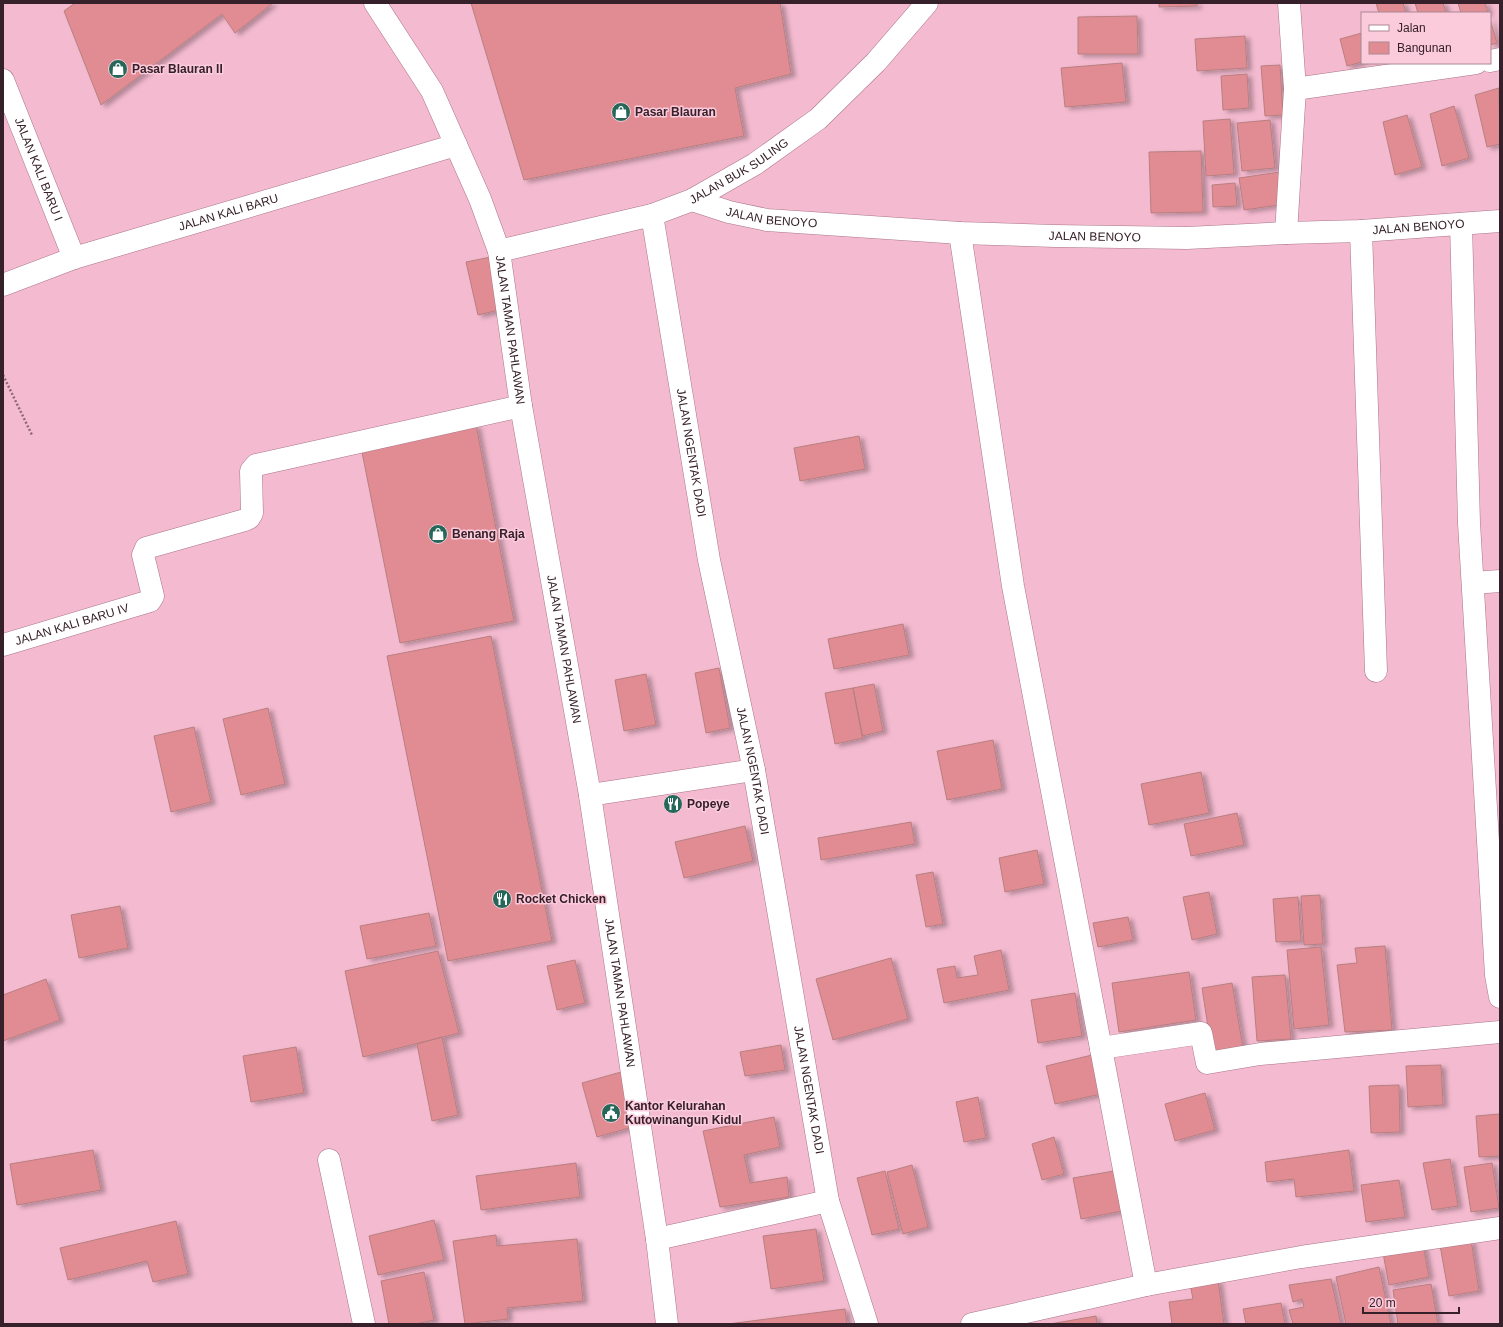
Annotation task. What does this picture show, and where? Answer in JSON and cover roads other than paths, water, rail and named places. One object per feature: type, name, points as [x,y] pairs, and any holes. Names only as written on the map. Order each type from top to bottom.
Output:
[{"type":"street","name":"JALAN TAMAN PAHLAWAN","points":[[375,3],[432,91],[480,199],[499,251],[521,406],[590,794],[657,1239],[667,1324]]},
{"type":"street","name":"JALAN BUK SULING","points":[[499,251],[652,215],[692,200],[755,164],[818,119],[876,62],[927,3]]},
{"type":"street","points":[[1286,233],[1295,89],[1288,3]]},
{"type":"street","points":[[1295,89],[1469,64]]},
{"type":"street","name":"JALAN KALI BARU I","points":[[3,80],[74,258]]},
{"type":"street","name":"JALAN KALI BARU","points":[[3,285],[74,258],[456,145]]},
{"type":"street","name":"JALAN BENOYO","points":[[692,200],[729,212],[767,220],[960,234],[1188,238],[1361,231],[1500,221]]},
{"type":"street","name":"JALAN NGENTAK DADI","points":[[652,215],[709,560],[754,770],[828,1201],[867,1324]]},
{"type":"street","points":[[1461,224],[1473,583],[1496,975],[1500,997]]},
{"type":"street","points":[[1361,231],[1376,671]]},
{"type":"street","points":[[960,234],[1013,586],[1146,1285]]},
{"type":"street","name":"JALAN KALI BARU IV","points":[[3,645],[150,601],[153,596],[143,555],[146,548],[249,518],[252,513],[251,471],[256,465],[521,406]]},
{"type":"street","points":[[1473,583],[1500,580]]},
{"type":"street","points":[[590,794],[754,770]]},
{"type":"street","points":[[1101,1048],[1201,1033],[1207,1063],[1260,1054],[1500,1032]]},
{"type":"street","points":[[329,1160],[364,1324]]},
{"type":"street","points":[[657,1239],[828,1201]]},
{"type":"street","points":[[972,1324],[1146,1285],[1301,1257],[1500,1228]]},
{"type":"place","name":"Pasar Blauran II","points":[[118,69]]},
{"type":"place","name":"Pasar Blauran","points":[[621,112]]},
{"type":"place","name":"Benang Raja","points":[[438,534]]},
{"type":"place","name":"Popeye","points":[[673,804]]},
{"type":"place","name":"Rocket Chicken","points":[[502,899]]},
{"type":"place","name":"Kantor Kelurahan Kutowinangun Kidul","points":[[611,1113]]}]
